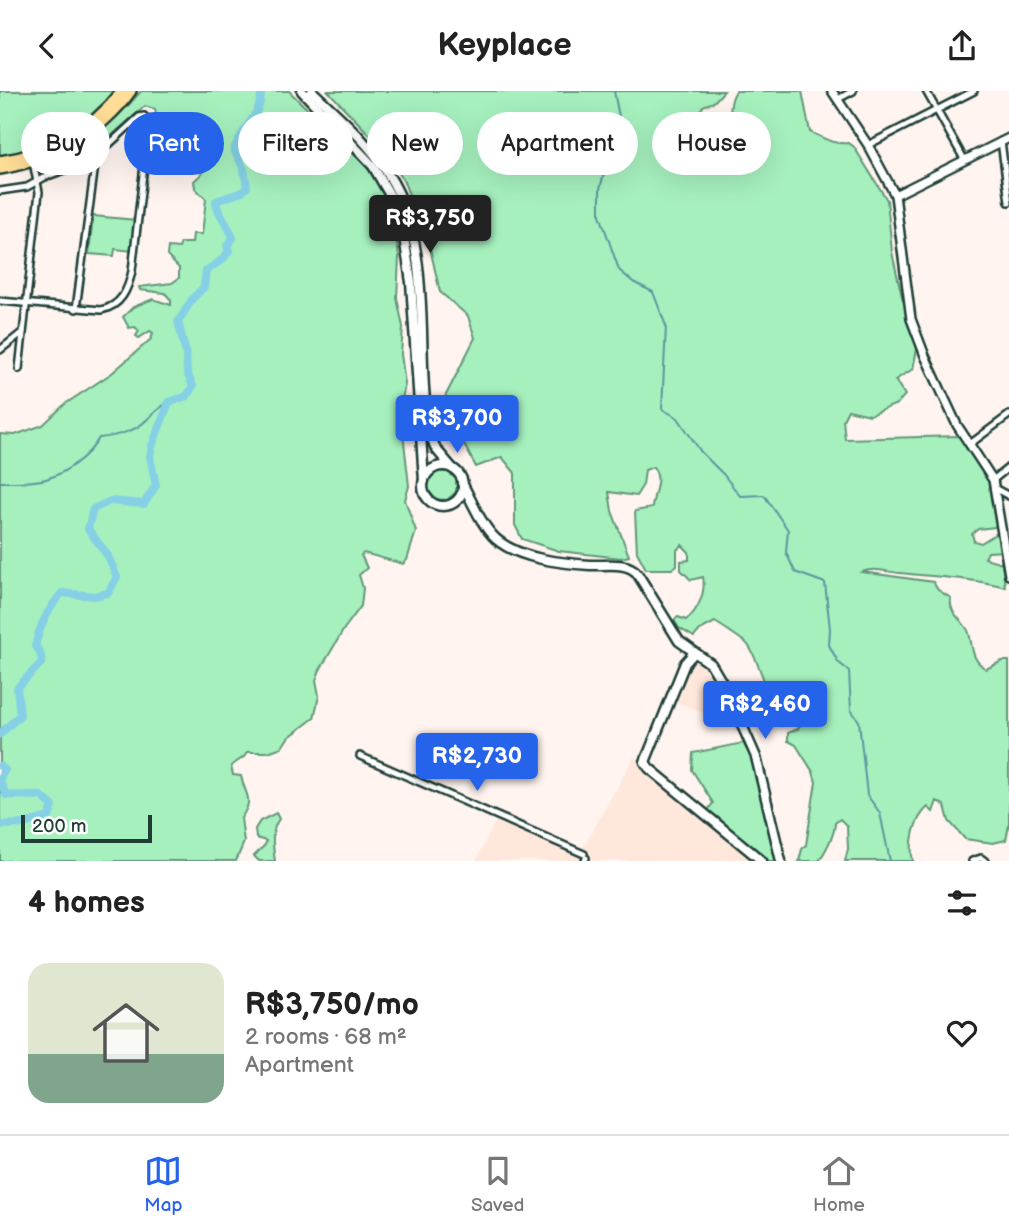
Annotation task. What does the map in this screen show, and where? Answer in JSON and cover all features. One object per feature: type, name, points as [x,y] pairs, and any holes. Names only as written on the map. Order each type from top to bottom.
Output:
[{"type":"highway","points":[[0,161],[36,153],[76,134],[99,116],[122,91]]},
{"type":"highway","points":[[110,115],[131,91]]},
{"type":"highway","points":[[0,169],[21,165]]},
{"type":"main road","points":[[302,91],[373,166],[395,204],[402,224],[411,282],[425,495],[434,504],[447,505],[457,499],[462,483]]},
{"type":"main road","points":[[312,91],[379,160],[401,198],[409,219],[417,270],[429,432],[436,449],[459,476],[494,537],[505,545],[519,552],[561,561],[628,566],[634,569],[682,645],[685,663]]},
{"type":"main road","points":[[424,481],[428,473],[435,468],[453,469]]},
{"type":"main road","points":[[457,499],[477,511]]},
{"type":"main road","points":[[682,645],[716,670],[753,750],[764,784],[781,861]]},
{"type":"main road","points":[[694,653],[685,663],[645,762],[762,861]]},
{"type":"street","points":[[832,91],[868,145],[895,195],[911,319],[957,425],[993,484],[1007,543],[1009,575]]},
{"type":"street","points":[[838,99],[853,91]]},
{"type":"street","points":[[926,91],[964,159]]},
{"type":"street","points":[[868,145],[974,91]]},
{"type":"street","points":[[0,301],[101,310],[113,306],[126,292],[132,271],[149,125],[146,117],[139,117],[110,144]]},
{"type":"street","points":[[895,195],[1009,138]]},
{"type":"street","points":[[1001,141],[1009,202]]},
{"type":"street","points":[[32,175],[36,179]]},
{"type":"street","points":[[19,369],[39,192],[35,175]]},
{"type":"street","points":[[0,191],[24,187],[47,175]]},
{"type":"street","points":[[76,309],[94,175]]},
{"type":"street","points":[[0,350],[23,332]]},
{"type":"street","points":[[970,444],[1009,415]]},
{"type":"street","points":[[993,484],[1009,467]]},
{"type":"street","points":[[993,484],[1009,496]]},
{"type":"street","points":[[360,756],[585,857]]},
{"type":"street","points":[[972,861],[981,858],[985,861]]},
{"type":"shaded area","points":[[691,660],[695,660],[714,676],[730,707],[709,715],[674,701]]},
{"type":"shaded area","points":[[634,757],[759,861],[476,861],[500,811],[582,850]]},
{"type":"green space","points":[[0,91],[118,91],[100,112],[21,112],[21,153],[0,159]]},
{"type":"green space","points":[[141,91],[289,91],[311,112],[238,112],[238,175],[353,175],[353,153],[367,167],[367,175],[372,175],[385,194],[394,223],[399,257],[397,298],[403,327],[401,354],[405,384],[402,424],[409,486],[405,500],[416,531],[407,560],[403,564],[364,553],[361,555],[367,568],[359,575],[363,588],[361,606],[320,670],[316,680],[319,696],[314,718],[288,738],[282,747],[268,752],[247,752],[231,766],[233,775],[241,776],[248,797],[241,818],[244,842],[236,861],[0,861],[0,434],[15,435],[43,425],[65,404],[112,373],[151,339],[153,333],[150,331],[139,338],[136,336],[139,331],[135,327],[129,328],[123,317],[133,307],[153,299],[171,305],[171,300],[165,293],[140,290],[139,287],[172,283],[179,278],[179,268],[167,256],[168,247],[179,248],[181,243],[192,243],[193,234],[202,234],[206,199],[195,188],[194,181],[200,175],[224,175],[224,112],[156,112],[155,109],[145,106],[138,112],[124,112],[124,125],[110,137],[110,122]]},
{"type":"green space","points":[[328,91],[724,91],[714,102],[703,106],[700,112],[652,112],[652,175],[771,175],[771,112],[730,112],[732,100],[736,91],[802,91],[810,132],[833,142],[849,143],[854,147],[887,200],[892,252],[902,297],[918,344],[913,369],[895,380],[905,395],[897,404],[870,415],[848,410],[843,420],[845,439],[960,436],[985,473],[992,489],[999,523],[995,527],[978,529],[972,534],[974,541],[981,543],[997,533],[1001,534],[1005,551],[988,552],[985,558],[1002,563],[1005,587],[881,570],[862,572],[933,582],[938,590],[951,598],[952,609],[967,628],[978,662],[986,669],[1002,661],[1009,661],[1009,825],[1006,840],[993,843],[965,839],[949,821],[945,806],[937,801],[933,812],[928,807],[916,825],[912,839],[913,861],[845,861],[848,849],[847,826],[840,819],[835,823],[832,837],[819,861],[799,861],[806,845],[816,782],[813,772],[796,745],[788,741],[788,733],[798,729],[801,723],[798,718],[791,716],[781,726],[771,720],[756,721],[750,697],[754,696],[759,703],[766,699],[768,694],[757,662],[746,643],[715,622],[700,630],[694,637],[679,628],[674,620],[678,617],[686,620],[694,612],[704,583],[703,577],[691,580],[681,570],[681,561],[689,560],[689,552],[682,545],[677,550],[677,565],[672,569],[646,569],[637,552],[635,511],[652,508],[657,481],[653,467],[645,470],[643,485],[636,496],[609,492],[612,511],[629,556],[621,558],[559,551],[522,539],[515,525],[515,473],[502,457],[476,467],[450,418],[445,397],[475,338],[468,316],[440,292],[430,248],[400,175],[463,175],[463,112],[367,112],[367,132],[353,117],[353,112],[348,112]]},
{"type":"green space","points":[[93,216],[136,220],[133,251],[115,249],[114,256],[89,254]]},
{"type":"green space","points":[[438,471],[448,472],[457,480],[456,492],[447,500],[435,499],[428,490],[429,478]]},
{"type":"green space","points":[[743,743],[755,764],[778,861],[769,861],[708,810],[713,803],[692,770],[693,753]]},
{"type":"green space","points":[[276,813],[279,819],[273,834],[275,861],[259,861],[254,856],[266,841],[256,838],[255,829],[260,821]]},
{"type":"waterway","points":[[0,734],[20,715],[17,688],[42,662],[40,652],[35,646],[45,618],[62,593],[94,596],[108,593],[117,577],[108,556],[88,529],[93,509],[110,501],[144,504],[156,485],[150,457],[152,446],[169,402],[187,396],[193,386],[187,373],[186,353],[178,322],[193,298],[204,287],[206,271],[229,251],[227,246],[233,238],[216,201],[242,192],[247,187],[244,169],[234,150],[255,115],[261,91]]},
{"type":"waterway","points":[[614,91],[619,117],[604,137],[608,157],[600,189],[600,215],[619,270],[633,282],[653,292],[666,326],[662,409],[678,418],[701,452],[740,496],[764,495],[788,530],[786,552],[795,572],[825,583],[829,645],[838,662],[849,671],[851,710],[859,721],[867,795],[880,813],[890,861]]},
{"type":"waterway","points":[[0,482],[35,481],[54,476],[83,457],[99,438],[133,429],[169,402]]},
{"type":"waterway","points":[[0,766],[5,770],[0,778]]},
{"type":"waterway","points":[[0,781],[6,795],[41,796],[53,806],[49,817],[23,824],[0,825]]}]
